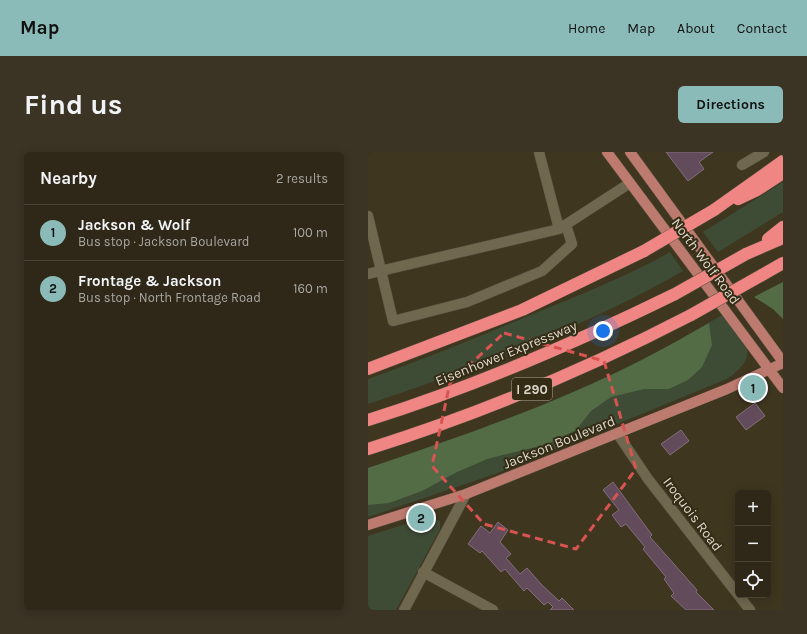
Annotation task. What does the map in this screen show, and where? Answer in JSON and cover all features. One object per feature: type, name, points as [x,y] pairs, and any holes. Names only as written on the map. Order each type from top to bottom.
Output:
[{"type":"highway","points":[[368,369],[522,310],[644,251],[714,210],[783,161]]},
{"type":"highway","points":[[714,210],[757,190],[783,173]]},
{"type":"highway","name":"I 290","points":[[758,248],[783,227]]},
{"type":"highway","points":[[758,248],[783,238]]},
{"type":"highway","name":"Eisenhower Expressway","points":[[368,420],[475,384],[542,356],[674,294],[758,248]]},
{"type":"highway","name":"I 290","points":[[368,449],[463,417],[570,374],[641,341],[691,315],[783,262]]},
{"type":"main road","name":"North Wolf Road","points":[[607,152],[783,388]]},
{"type":"main road","name":"North Wolf Road","points":[[630,152],[783,362]]},
{"type":"main road","name":"Jackson Boulevard","points":[[368,525],[466,494],[727,389],[783,362]]},
{"type":"street","points":[[368,216],[393,321],[467,302],[542,271],[572,244],[562,227],[539,152]]},
{"type":"street","points":[[742,165],[764,152]]},
{"type":"street","points":[[368,274],[562,227],[630,183]]},
{"type":"street","name":"Iroquois Road","points":[[617,433],[648,479],[750,610]]},
{"type":"street","points":[[404,610],[466,494]]},
{"type":"street","points":[[423,572],[493,610]]},
{"type":"highlighted area","points":[[504,333],[604,361],[636,469],[576,549],[484,524],[432,466],[450,383]]},
{"type":"green space","points":[[783,182],[783,212],[718,252],[703,232]]},
{"type":"green space","points":[[670,252],[683,271],[646,291],[569,328],[529,345],[449,376],[368,404],[368,379],[453,347],[588,291],[638,269]]},
{"type":"green space","points":[[783,282],[783,319],[773,309],[754,297]]},
{"type":"green space","points":[[724,314],[744,340],[747,348],[745,362],[727,379],[495,474],[368,517],[368,468],[471,432],[573,392],[650,356]]},
{"type":"green space","points":[[709,323],[712,345],[702,367],[688,380],[669,389],[644,389],[611,397],[591,411],[576,430],[548,444],[487,459],[457,472],[422,491],[389,503],[368,505],[368,468],[472,432],[574,392],[640,361]]},
{"type":"green space","points":[[428,517],[440,521],[440,529],[396,610],[368,610],[368,536]]},
{"type":"building","points":[[666,152],[713,152],[699,162],[704,169],[688,181]]},
{"type":"building","points":[[755,403],[765,416],[746,430],[736,417]]},
{"type":"building","points":[[681,430],[689,441],[670,455],[661,444]]},
{"type":"building","points":[[613,482],[652,535],[650,537],[697,590],[696,592],[714,610],[686,610],[671,596],[674,593],[664,579],[666,577],[643,549],[645,547],[626,524],[621,527],[612,515],[619,510],[603,490]]},
{"type":"building","points":[[498,522],[508,530],[500,542],[511,554],[506,558],[520,574],[527,568],[559,601],[562,598],[574,610],[550,610],[553,607],[548,602],[544,605],[527,588],[524,591],[505,569],[501,572],[482,551],[480,553],[468,544],[481,526],[490,533]]},
{"type":"place","name":"Jackson & Wolf","points":[[753,388]]},
{"type":"place","name":"Frontage & Jackson","points":[[421,518]]}]
